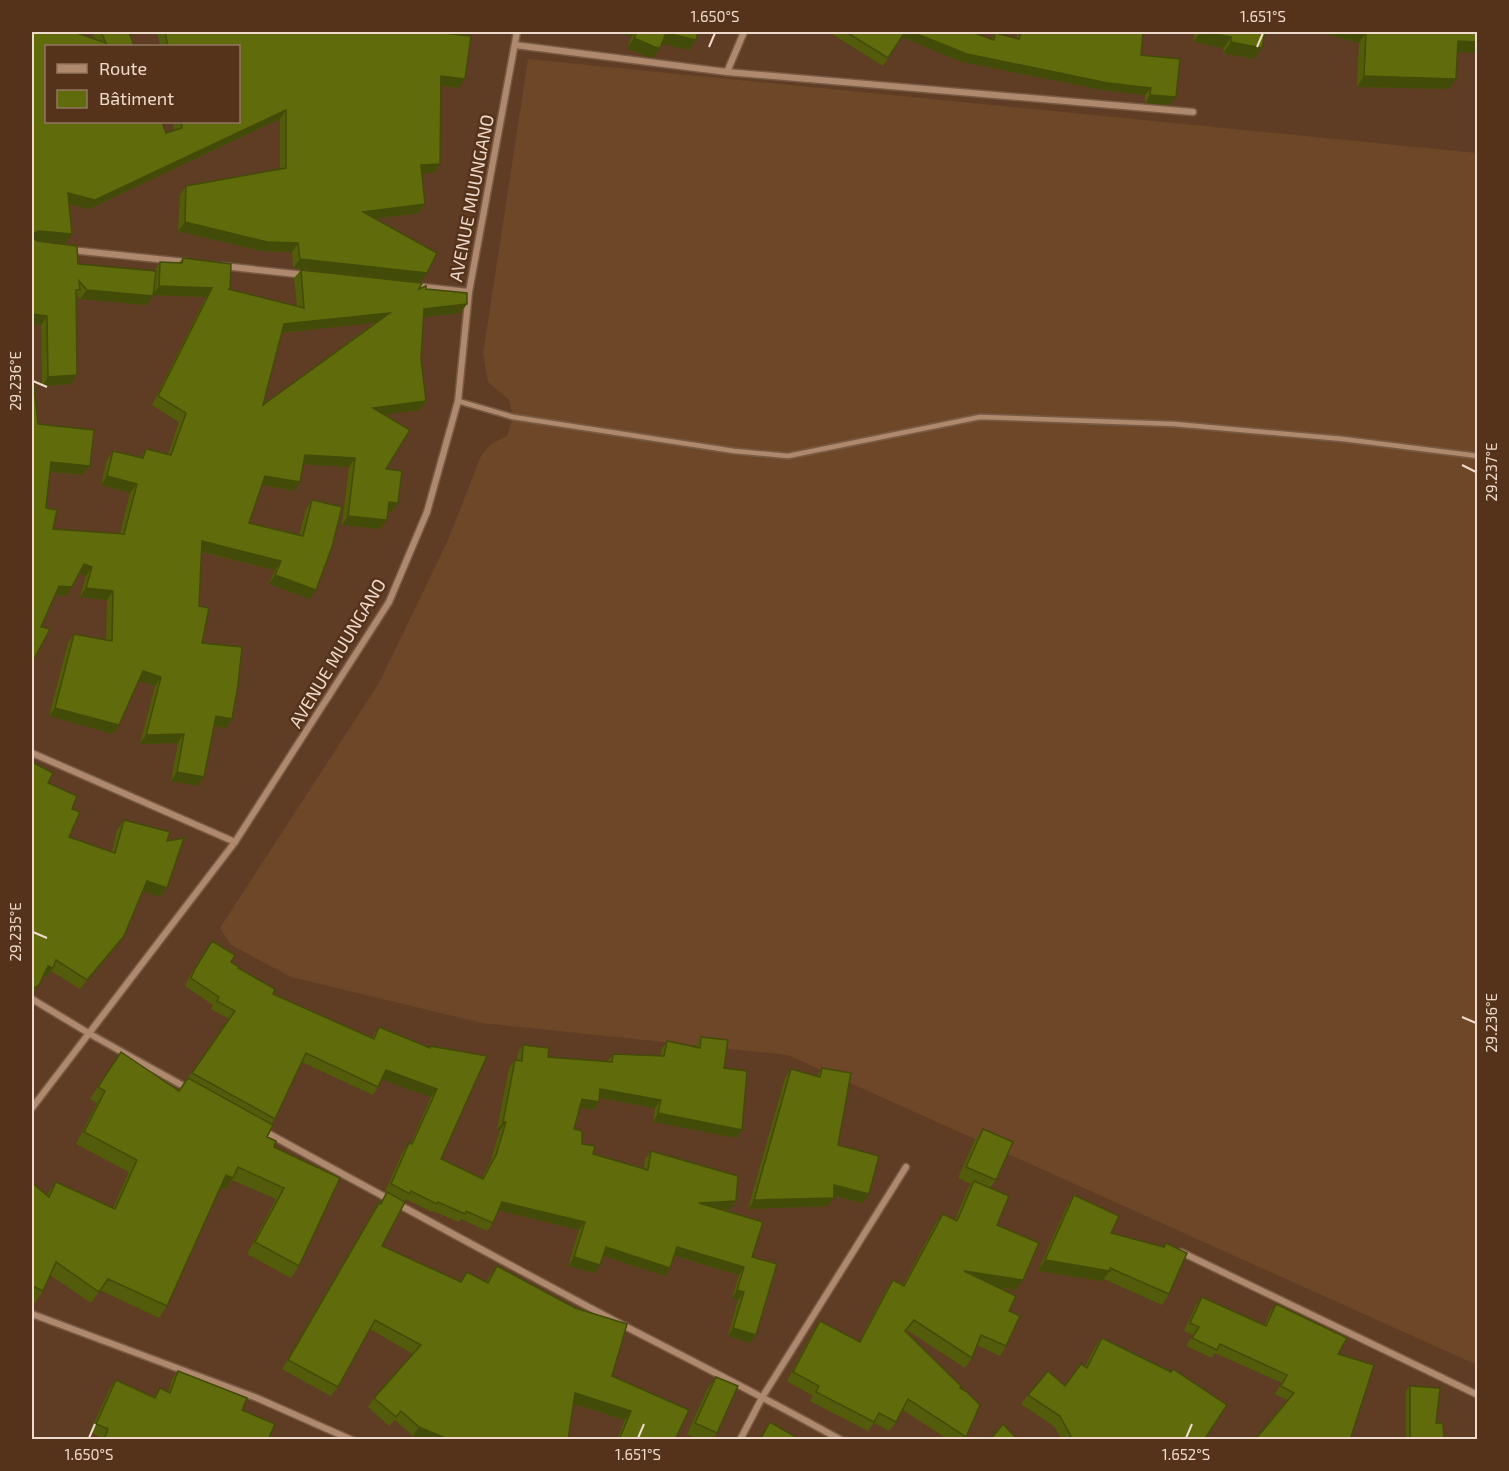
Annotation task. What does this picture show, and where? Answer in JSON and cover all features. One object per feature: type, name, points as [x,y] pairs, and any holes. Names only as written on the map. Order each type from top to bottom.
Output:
[{"type":"street","name":"AVENUE MUUNGANO","points":[[32,1108],[235,842],[389,602],[427,512],[458,401],[469,292],[517,32]]},
{"type":"street","points":[[727,72],[744,32]]},
{"type":"street","points":[[515,45],[727,72],[1193,112]]},
{"type":"street","points":[[66,249],[193,263]]},
{"type":"street","points":[[216,265],[308,275]]},
{"type":"street","points":[[411,286],[469,292]]},
{"type":"street","points":[[32,753],[235,842]]},
{"type":"street","points":[[32,999],[193,1092]]},
{"type":"street","points":[[255,1126],[585,1305],[763,1396],[840,1440]]},
{"type":"street","points":[[740,1440],[763,1396],[906,1167]]},
{"type":"street","points":[[1174,1250],[1478,1395]]},
{"type":"street","points":[[32,1314],[257,1398],[352,1440]]},
{"type":"lane","points":[[458,401],[513,417],[734,451],[788,456],[980,417],[1174,423],[1343,439],[1478,456]]},
{"type":"shaded area","points":[[528,59],[1477,153],[1477,1365],[788,1055],[482,1023],[291,977],[231,945],[220,928],[379,683],[448,540],[481,456],[491,444],[507,436],[513,417],[509,400],[488,382],[483,354]]},
{"type":"building","points":[[32,32],[74,32],[106,43],[101,32],[129,32],[134,45],[45,45],[45,123],[162,123],[166,133],[182,128],[181,123],[240,123],[240,45],[168,45],[165,32],[434,32],[471,36],[465,79],[441,76],[440,164],[421,165],[425,204],[363,212],[437,253],[427,273],[300,259],[298,243],[267,242],[185,222],[186,186],[286,168],[286,110],[95,200],[68,193],[72,234],[39,231],[34,233],[33,238],[37,241],[77,246],[78,264],[156,271],[153,296],[87,290],[79,281],[80,290],[76,290],[77,375],[48,377],[47,316],[32,314]]},
{"type":"building","points":[[637,32],[698,32],[696,40],[666,33],[660,48],[634,38]]},
{"type":"building","points":[[846,32],[905,32],[888,58]]},
{"type":"building","points":[[912,32],[972,32],[994,40],[995,33],[1019,39],[1021,32],[1143,32],[1141,55],[1180,59],[1176,97],[1150,95],[1151,88],[1108,83],[967,54]]},
{"type":"building","points":[[1203,32],[1265,32],[1262,48],[1231,42],[1231,37]]},
{"type":"building","points":[[1363,32],[1478,32],[1478,42],[1458,41],[1456,79],[1364,76],[1366,33]]},
{"type":"building","points":[[183,258],[231,264],[230,289],[228,289],[304,308],[301,270],[422,283],[419,289],[426,286],[426,289],[467,293],[467,304],[424,309],[421,359],[426,401],[373,408],[410,430],[386,469],[402,471],[398,503],[389,502],[387,520],[348,516],[355,458],[305,455],[300,482],[265,476],[249,523],[303,536],[312,500],[342,507],[332,547],[316,590],[275,575],[281,561],[202,541],[199,606],[209,608],[202,643],[242,647],[232,719],[216,716],[204,777],[177,772],[184,734],[146,735],[161,677],[143,671],[119,725],[55,708],[74,634],[112,641],[113,591],[86,588],[92,567],[84,564],[72,587],[59,586],[41,627],[50,629],[32,663],[32,376],[38,424],[94,430],[90,466],[51,462],[46,508],[57,510],[53,529],[124,534],[137,484],[107,476],[113,451],[143,458],[146,449],[171,455],[186,413],[158,396],[212,288],[159,286],[160,262],[182,263]],"holes":[[[390,313],[263,405],[284,324]]]},
{"type":"building","points":[[32,762],[53,773],[48,783],[77,796],[72,809],[80,812],[69,837],[115,853],[124,820],[170,832],[167,841],[184,838],[167,888],[147,881],[124,936],[87,980],[56,960],[53,968],[48,966],[39,985],[34,988],[32,999]]},
{"type":"building","points":[[212,941],[235,955],[231,962],[238,968],[275,989],[273,994],[374,1039],[379,1027],[430,1048],[430,1046],[487,1056],[441,1159],[483,1179],[496,1155],[506,1122],[503,1122],[515,1060],[522,1061],[523,1045],[549,1048],[548,1057],[612,1062],[613,1054],[664,1056],[667,1041],[700,1048],[701,1037],[728,1040],[724,1068],[747,1071],[742,1130],[658,1113],[661,1100],[600,1089],[599,1102],[582,1099],[574,1129],[582,1131],[582,1144],[595,1146],[593,1154],[648,1170],[651,1151],[738,1176],[736,1201],[699,1203],[763,1222],[752,1257],[777,1264],[756,1335],[733,1328],[744,1292],[737,1290],[744,1267],[677,1247],[670,1268],[606,1247],[600,1265],[574,1257],[585,1222],[502,1202],[493,1223],[466,1211],[465,1214],[438,1202],[437,1204],[411,1191],[410,1194],[391,1184],[437,1089],[386,1070],[378,1087],[306,1053],[275,1119],[192,1073],[235,1011],[217,1001],[219,997],[191,978]]},
{"type":"building","points":[[121,1052],[179,1091],[188,1078],[273,1125],[267,1137],[276,1141],[274,1147],[340,1178],[299,1266],[255,1242],[284,1188],[238,1167],[233,1178],[226,1175],[167,1306],[108,1279],[99,1292],[56,1262],[43,1291],[32,1286],[32,1183],[49,1197],[56,1182],[115,1209],[137,1160],[84,1132],[105,1091],[98,1087]]},
{"type":"building","points":[[822,1068],[851,1073],[838,1145],[879,1156],[869,1194],[834,1185],[834,1198],[754,1200],[791,1069],[820,1077]]},
{"type":"building","points":[[983,1129],[1013,1142],[996,1180],[966,1167]]},
{"type":"building","points":[[974,1181],[1009,1196],[997,1225],[1039,1243],[1023,1280],[964,1271],[1016,1296],[1009,1311],[1020,1316],[1006,1346],[981,1335],[972,1358],[914,1320],[905,1331],[961,1386],[960,1388],[980,1405],[966,1437],[908,1399],[896,1422],[879,1413],[874,1422],[816,1392],[819,1386],[793,1372],[820,1321],[860,1342],[893,1280],[904,1286],[943,1214],[957,1221]]},
{"type":"building","points":[[387,1192],[405,1202],[382,1246],[461,1282],[467,1272],[488,1283],[497,1266],[575,1308],[627,1324],[612,1376],[689,1410],[675,1440],[619,1440],[631,1411],[575,1393],[568,1440],[450,1440],[419,1427],[401,1411],[396,1417],[374,1398],[421,1345],[375,1320],[338,1387],[288,1360]]},
{"type":"building","points":[[1074,1195],[1119,1216],[1111,1233],[1164,1247],[1166,1243],[1187,1253],[1169,1294],[1110,1268],[1110,1271],[1045,1260]]},
{"type":"building","points":[[1202,1297],[1266,1326],[1276,1304],[1347,1338],[1338,1354],[1374,1365],[1350,1440],[1255,1440],[1294,1393],[1281,1386],[1287,1375],[1220,1344],[1217,1350],[1192,1338],[1199,1327],[1190,1323]]},
{"type":"building","points":[[1102,1338],[1171,1372],[1173,1369],[1227,1405],[1204,1440],[1073,1440],[1060,1416],[1028,1395],[1048,1371],[1065,1386],[1081,1364],[1087,1368]]},
{"type":"building","points":[[178,1371],[247,1398],[242,1410],[275,1424],[268,1440],[104,1440],[108,1429],[96,1424],[116,1380],[155,1398],[160,1388],[170,1393]]},
{"type":"building","points":[[716,1377],[738,1386],[717,1433],[695,1423]]},
{"type":"building","points":[[1410,1386],[1440,1388],[1436,1423],[1443,1423],[1444,1440],[1410,1440]]},
{"type":"building","points":[[770,1422],[801,1440],[760,1440]]},
{"type":"building","points":[[1003,1424],[1018,1440],[990,1440]]}]
